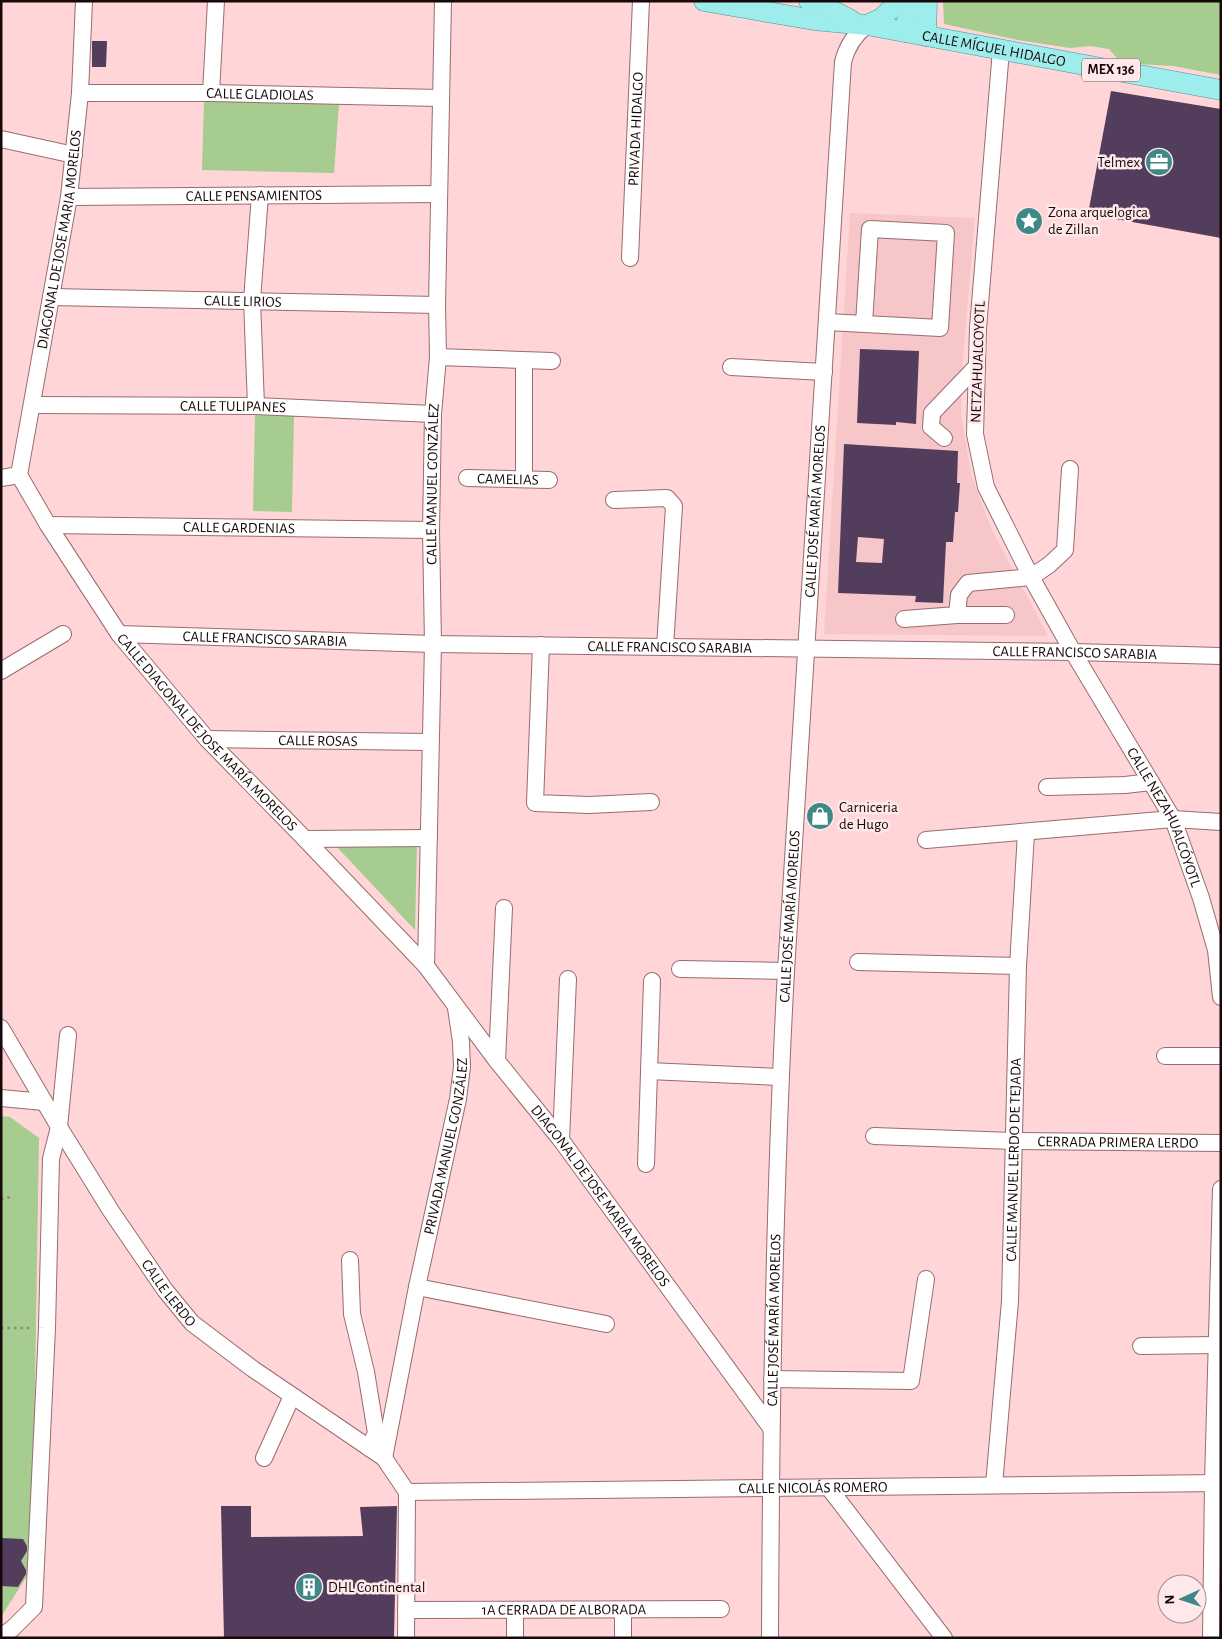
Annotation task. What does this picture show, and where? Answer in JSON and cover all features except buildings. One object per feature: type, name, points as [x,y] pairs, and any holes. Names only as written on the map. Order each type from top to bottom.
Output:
[{"type":"main road","name":"CALLE MÍGUEL HIDALGO","points":[[704,1],[814,20],[861,24],[1221,90]]},
{"type":"main road","points":[[812,2],[846,1]]},
{"type":"main road","points":[[861,24],[882,18],[899,1]]},
{"type":"main road","points":[[906,32],[909,1]]},
{"type":"main road","points":[[926,36],[927,1]]},
{"type":"main road","name":"CALLE MÍGUEL HIDALGO","points":[[812,2],[861,24]]},
{"type":"street","name":"DIAGONAL DE JOSE MARIA MORELOS","points":[[19,476],[69,197],[80,93],[84,1]]},
{"type":"street","points":[[211,93],[216,1]]},
{"type":"street","name":"CALLE MANUEL GONZÁLEZ","points":[[426,966],[433,644],[431,530],[433,414],[438,357],[436,304],[443,1]]},
{"type":"street","name":"PRIVADA HIDALGO","points":[[630,258],[641,1]]},
{"type":"street","name":"CALLE JOSÉ MARÍA MORELOS","points":[[770,1638],[771,1428],[780,1077],[843,62],[851,42],[861,30],[861,24]]},
{"type":"street","name":"NETZAHUALCOYOTL","points":[[1001,50],[981,288],[975,434],[986,487],[1031,578],[1073,652]]},
{"type":"street","name":"CALLE GLADIOLAS","points":[[80,93],[211,93],[440,98]]},
{"type":"street","points":[[1,139],[74,155]]},
{"type":"street","name":"CALLE PENSAMIENTOS","points":[[69,197],[440,194]]},
{"type":"street","points":[[256,406],[252,300],[260,195]]},
{"type":"street","points":[[827,322],[864,324],[940,328],[946,233],[870,229],[864,324]]},
{"type":"street","name":"CALLE LIRIOS","points":[[51,297],[436,304]]},
{"type":"street","points":[[438,357],[552,361]]},
{"type":"street","points":[[524,361],[524,478]]},
{"type":"street","points":[[944,438],[931,428],[932,413],[977,366]]},
{"type":"street","points":[[731,367],[824,372]]},
{"type":"street","name":"CALLE TULIPANES","points":[[33,405],[256,406],[433,414]]},
{"type":"street","points":[[957,615],[959,595],[968,583],[1031,578],[1065,550],[1070,469]]},
{"type":"street","points":[[1,478],[19,476]]},
{"type":"street","name":"CALLE DIAGONAL DE JOSE MARÍA MORELOS","points":[[19,476],[48,525],[119,634],[207,739],[305,838],[426,966]]},
{"type":"street","name":"CAMELIAS","points":[[467,478],[549,480]]},
{"type":"street","points":[[614,500],[666,498],[674,506],[665,647]]},
{"type":"street","name":"CALLE GARDENIAS","points":[[48,525],[431,530]]},
{"type":"street","points":[[904,619],[957,615],[1006,615]]},
{"type":"street","points":[[1,671],[63,634]]},
{"type":"street","name":"CALLE FRANCISCO SARABIA","points":[[119,634],[433,644],[1073,652],[1221,656]]},
{"type":"street","points":[[541,645],[535,803],[589,805],[651,802]]},
{"type":"street","name":"CALLE NEZAHUALCÓYOTL","points":[[1073,652],[1173,819],[1201,898],[1216,950],[1221,997]]},
{"type":"street","name":"CALLE ROSAS","points":[[207,739],[430,742]]},
{"type":"street","points":[[1047,787],[1151,782]]},
{"type":"street","points":[[926,840],[1173,819],[1221,822]]},
{"type":"street","name":"CALLE MANUEL LERDO DE TEJADA","points":[[994,1485],[1010,1301],[1018,966],[1026,833]]},
{"type":"street","points":[[305,838],[428,838]]},
{"type":"street","points":[[497,1060],[504,908]]},
{"type":"street","points":[[858,962],[1018,966]]},
{"type":"street","name":"DIAGONAL DE JOSE MARIA MORELOS","points":[[426,966],[455,1006],[561,1140],[771,1428]]},
{"type":"street","points":[[680,969],[786,971]]},
{"type":"street","points":[[561,1140],[568,979]]},
{"type":"street","points":[[646,1164],[652,981]]},
{"type":"street","name":"PRIVADA MANUEL GONZÁLEZ","points":[[384,1458],[458,1099],[462,1067],[461,1042],[455,1006]]},
{"type":"street","name":"CALLE LERDO","points":[[1,1028],[111,1211],[154,1274],[192,1323],[229,1352],[384,1458],[407,1492]]},
{"type":"street","points":[[1,1636],[12,1629],[34,1607],[48,1328],[51,1159],[59,1127],[68,1035]]},
{"type":"street","points":[[1165,1056],[1221,1056]]},
{"type":"street","points":[[649,1071],[780,1077]]},
{"type":"street","points":[[1,1098],[44,1102]]},
{"type":"street","name":"CERRADA PRIMERA LERDO","points":[[874,1136],[1014,1141],[1221,1143]]},
{"type":"street","points":[[1211,1638],[1217,1483],[1216,1345],[1221,1189]]},
{"type":"street","points":[[350,1260],[352,1314],[366,1372],[376,1433],[369,1448]]},
{"type":"street","points":[[772,1379],[911,1381],[926,1279]]},
{"type":"street","points":[[418,1287],[606,1324]]},
{"type":"street","points":[[1141,1346],[1216,1345]]},
{"type":"street","points":[[264,1458],[292,1396]]},
{"type":"street","name":"CALLE NICOLÁS ROMERO","points":[[407,1492],[1217,1483]]},
{"type":"street","points":[[829,1488],[944,1638]]},
{"type":"street","points":[[406,1638],[407,1492]]},
{"type":"street","name":"1A CERRADA DE ALBORADA","points":[[406,1610],[721,1609]]},
{"type":"street","points":[[515,1610],[515,1638]]},
{"type":"street","points":[[623,1610],[623,1638]]},
{"type":"path","points":[[1,1199],[12,1197]]},
{"type":"path","points":[[1,1328],[48,1328]]},
{"type":"shaded area","points":[[850,213],[975,218],[962,369],[961,414],[971,474],[991,528],[1048,636],[824,634]]},
{"type":"green space","points":[[943,1],[1221,1],[1221,75],[1173,66],[1121,63],[1109,49],[1090,46],[1070,48],[1018,40],[944,24]]},
{"type":"green space","points":[[204,101],[339,104],[334,173],[202,170]]},
{"type":"green space","points":[[255,415],[294,416],[292,512],[253,511]]},
{"type":"green space","points":[[417,844],[415,930],[335,845]]},
{"type":"green space","points":[[1,1116],[10,1117],[39,1138],[32,1568],[1,1617]]},
{"type":"place","name":"Telmex","points":[[1159,162]]},
{"type":"place","name":"Zona arquelogica de Zillan","points":[[1029,221]]},
{"type":"place","name":"Carniceria de Hugo","points":[[820,816]]},
{"type":"place","name":"DHL Continental","points":[[309,1587]]}]
